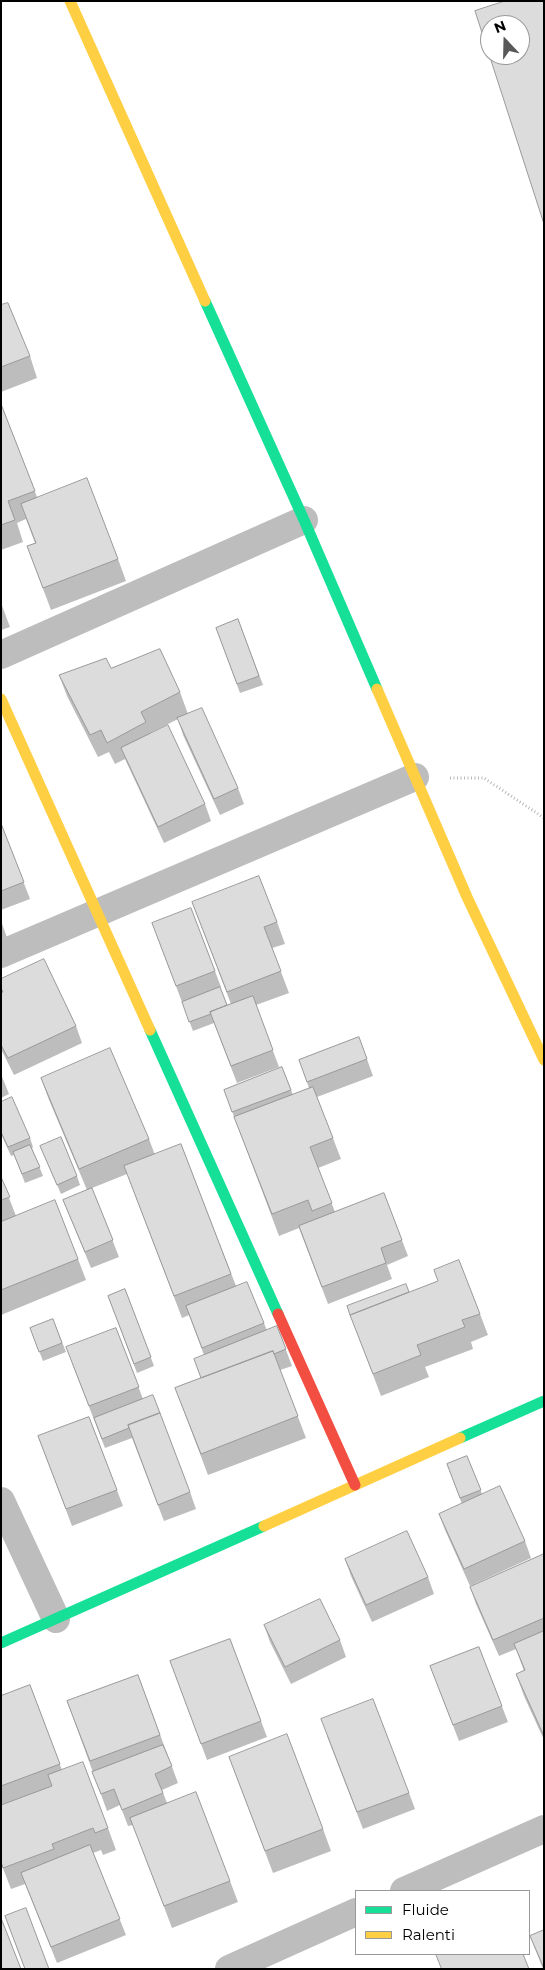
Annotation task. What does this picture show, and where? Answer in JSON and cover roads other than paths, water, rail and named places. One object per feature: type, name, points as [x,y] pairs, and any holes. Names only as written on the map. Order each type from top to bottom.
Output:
[{"type":"street","points":[[70,1],[304,520],[467,897],[544,1060]]},
{"type":"street","points":[[1,655],[304,520]]},
{"type":"street","points":[[1,699],[355,1485]]},
{"type":"street","points":[[1,954],[415,777]]},
{"type":"street","points":[[1,1643],[544,1401]]},
{"type":"street","points":[[1,1501],[56,1619]]},
{"type":"street","points":[[406,1890],[544,1829]]},
{"type":"street","points":[[229,1969],[355,1912]]}]
